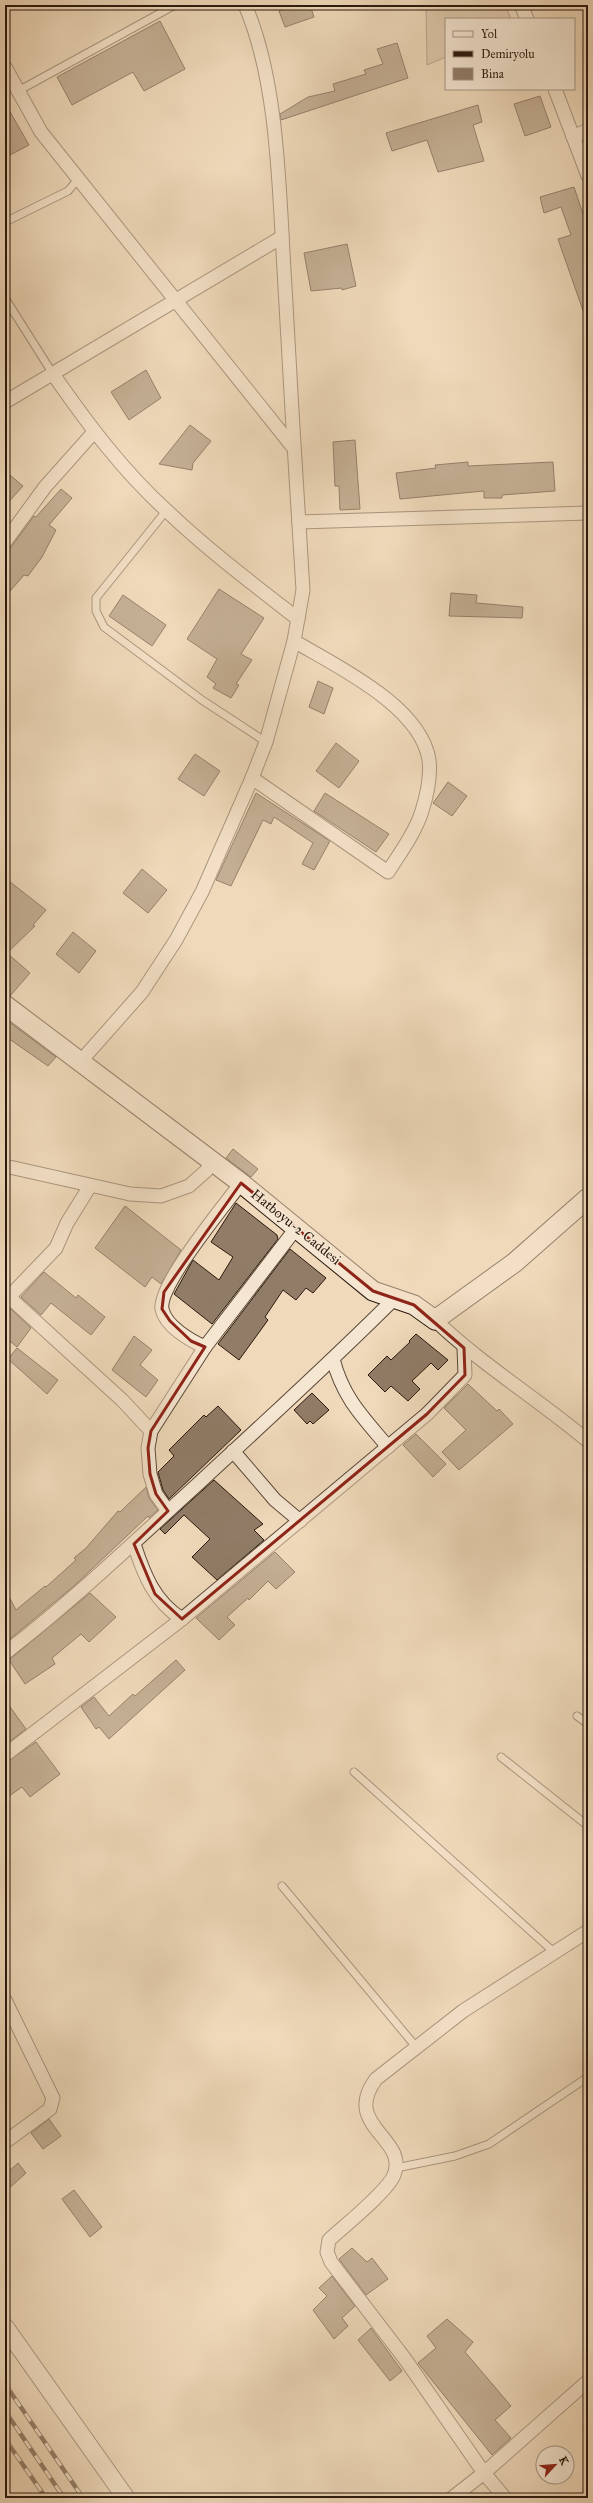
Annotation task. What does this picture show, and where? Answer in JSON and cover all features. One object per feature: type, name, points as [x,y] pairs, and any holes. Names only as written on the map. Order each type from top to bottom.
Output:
[{"type":"main road","name":"Hatboyu-2 Caddesi","points":[[5,1005],[241,1183],[297,1227],[373,1291],[414,1305],[435,1320]]},
{"type":"main road","points":[[435,1320],[514,1263],[588,1198]]},
{"type":"street","points":[[81,1061],[142,992],[176,940],[196,903],[252,778],[266,742],[294,642],[303,590],[292,446],[282,237],[271,102],[256,32],[245,5]]},
{"type":"street","points":[[521,5],[527,18]]},
{"type":"street","points":[[5,67],[41,132],[177,300],[292,446]]},
{"type":"street","points":[[555,90],[588,176]]},
{"type":"street","points":[[573,136],[588,130]]},
{"type":"street","points":[[5,402],[282,237]]},
{"type":"street","points":[[53,374],[94,432],[166,511],[240,574],[298,619]]},
{"type":"street","points":[[5,542],[44,486],[94,432]]},
{"type":"street","points":[[298,522],[588,513]]},
{"type":"street","points":[[252,778],[388,872],[422,812],[429,783],[429,760],[414,725],[379,694],[294,642]]},
{"type":"street","points":[[5,1166],[130,1194],[161,1196],[189,1186],[206,1171],[212,1161]]},
{"type":"street","points":[[205,1347],[191,1341],[170,1321],[162,1309],[164,1292],[183,1263],[241,1183]]},
{"type":"street","points":[[90,1186],[68,1223],[56,1248],[9,1297],[122,1400],[151,1431]]},
{"type":"street","points":[[168,1511],[156,1494],[150,1474],[148,1448],[151,1431],[205,1347],[297,1227]]},
{"type":"street","points":[[5,1653],[49,1619],[134,1544],[333,1359],[395,1298]]},
{"type":"street","points":[[435,1320],[464,1348],[553,1412],[588,1441]]},
{"type":"street","points":[[5,1755],[182,1619],[427,1414],[465,1375],[464,1348]]},
{"type":"street","points":[[333,1359],[339,1381],[349,1399],[388,1447]]},
{"type":"street","points":[[233,1451],[274,1500],[300,1521]]},
{"type":"street","points":[[134,1544],[142,1569],[155,1594],[169,1611],[182,1619]]},
{"type":"street","points":[[505,2498],[484,2473],[405,2359],[328,2257],[329,2240],[386,2187],[394,2175],[396,2168],[392,2149],[367,2117],[367,2094],[376,2079],[493,1990],[588,1932]]},
{"type":"street","points":[[5,2000],[9,2015],[53,2098],[50,2109],[5,2142]]},
{"type":"street","points":[[5,2327],[126,2498]]},
{"type":"street","points":[[452,2498],[484,2473],[588,2381]]},
{"type":"lane","points":[[18,91],[175,5]]},
{"type":"lane","points":[[5,222],[68,191],[79,178]]},
{"type":"lane","points":[[5,298],[53,374]]},
{"type":"lane","points":[[166,511],[96,598],[96,611],[98,619],[104,627],[139,654],[266,742]]},
{"type":"lane","points":[[578,1716],[588,1724]]},
{"type":"lane","points":[[500,1757],[588,1826]]},
{"type":"lane","points":[[354,1772],[555,1953]]},
{"type":"lane","points":[[282,1886],[417,2048]]},
{"type":"lane","points":[[396,2168],[455,2156],[489,2144],[588,2077]]},
{"type":"highlighted area","points":[[241,1183],[373,1291],[414,1305],[464,1348],[465,1375],[427,1414],[182,1619],[155,1594],[134,1544],[168,1511],[156,1494],[150,1474],[148,1448],[151,1431],[205,1347],[191,1341],[170,1321],[162,1309],[164,1292]]},
{"type":"shaded area","points":[[426,5],[505,5],[511,18],[445,18],[445,57],[427,65]]},
{"type":"building","points":[[294,5],[310,5],[314,17],[285,27],[279,11]]},
{"type":"building","points":[[160,21],[185,69],[144,91],[133,72],[72,105],[57,77]]},
{"type":"building","points":[[397,43],[408,78],[281,120],[280,114],[308,97],[335,91],[333,84],[366,74],[364,70],[383,64],[377,49]]},
{"type":"building","points":[[540,96],[551,127],[525,136],[514,104]]},
{"type":"building","points":[[5,103],[29,145],[10,155],[5,147]]},
{"type":"building","points":[[478,105],[482,122],[473,125],[484,161],[438,172],[427,140],[392,151],[386,133]]},
{"type":"building","points":[[574,187],[588,229],[587,322],[558,239],[571,235],[561,207],[544,213],[540,197]]},
{"type":"building","points":[[347,244],[356,286],[342,290],[342,288],[311,291],[304,253]]},
{"type":"building","points":[[146,370],[161,398],[129,420],[111,392]]},
{"type":"building","points":[[190,425],[211,441],[193,463],[192,470],[159,464]]},
{"type":"building","points":[[355,440],[360,509],[340,510],[339,486],[335,486],[333,442]]},
{"type":"building","points":[[468,462],[468,466],[553,462],[555,491],[502,495],[502,498],[484,498],[484,491],[400,499],[396,473],[436,468],[435,465]]},
{"type":"building","points":[[5,471],[23,486],[5,506]]},
{"type":"building","points":[[61,489],[72,498],[49,525],[56,530],[42,557],[28,576],[24,575],[5,597],[5,552],[11,547],[34,516],[36,517]]},
{"type":"building","points":[[219,589],[264,618],[241,654],[252,660],[236,684],[239,685],[231,698],[213,688],[216,684],[207,677],[217,659],[187,639]]},
{"type":"building","points":[[451,593],[477,595],[476,603],[523,607],[522,618],[449,616]]},
{"type":"building","points":[[123,595],[166,625],[152,646],[109,616]]},
{"type":"building","points":[[318,681],[333,688],[324,714],[309,707]]},
{"type":"building","points":[[336,743],[359,761],[339,788],[316,771]]},
{"type":"building","points":[[195,754],[220,771],[204,796],[178,779]]},
{"type":"building","points":[[448,782],[467,796],[452,816],[433,803]]},
{"type":"building","points":[[256,793],[330,841],[314,870],[302,864],[313,843],[274,817],[271,824],[263,820],[231,886],[216,880]]},
{"type":"building","points":[[325,793],[389,834],[376,852],[314,811]]},
{"type":"building","points":[[142,869],[167,890],[148,913],[123,893]]},
{"type":"building","points":[[5,878],[46,910],[33,925],[35,926],[7,953],[30,973],[10,996],[5,994]]},
{"type":"building","points":[[73,932],[96,951],[79,973],[56,954]]},
{"type":"building","points":[[5,1019],[56,1057],[48,1066],[5,1036]]},
{"type":"building","points":[[233,1149],[258,1169],[251,1177],[226,1158]]},
{"type":"building","points":[[236,1203],[277,1235],[278,1239],[212,1324],[174,1294],[193,1260],[219,1280],[233,1257],[211,1242]]},
{"type":"building","points":[[125,1206],[181,1250],[161,1284],[152,1277],[145,1287],[95,1248]]},
{"type":"building","points":[[290,1249],[326,1278],[313,1293],[306,1288],[296,1300],[283,1290],[265,1317],[268,1320],[239,1360],[218,1344]]},
{"type":"building","points":[[44,1272],[76,1298],[78,1295],[105,1317],[91,1335],[51,1303],[41,1315],[21,1297]]},
{"type":"building","points":[[11,1309],[31,1328],[17,1347],[5,1337],[5,1317]]},
{"type":"building","points":[[416,1334],[448,1360],[438,1370],[431,1363],[412,1381],[420,1389],[408,1401],[391,1386],[385,1392],[368,1375],[387,1356],[391,1360],[410,1342],[409,1341]]},
{"type":"building","points":[[134,1336],[152,1350],[140,1365],[158,1380],[146,1397],[112,1370]]},
{"type":"building","points":[[17,1348],[58,1380],[47,1394],[8,1359]]},
{"type":"building","points":[[468,1384],[497,1411],[499,1409],[513,1424],[459,1470],[442,1452],[466,1430],[444,1408]]},
{"type":"building","points":[[312,1393],[329,1410],[313,1424],[310,1421],[307,1424],[294,1410]]},
{"type":"building","points":[[218,1406],[241,1430],[169,1499],[163,1490],[158,1472],[174,1456],[169,1450],[204,1415],[206,1417]]},
{"type":"building","points":[[416,1434],[446,1464],[433,1477],[403,1445]]},
{"type":"building","points":[[214,1480],[263,1524],[254,1530],[264,1540],[217,1580],[192,1557],[210,1539],[184,1515],[165,1534],[160,1529]]},
{"type":"building","points":[[146,1487],[149,1498],[158,1510],[149,1518],[148,1516],[74,1586],[5,1643],[5,1589],[16,1610],[45,1586],[46,1587],[76,1560],[74,1558],[86,1548],[118,1511],[120,1512]]},
{"type":"building","points":[[275,1552],[295,1572],[276,1589],[268,1581],[249,1600],[248,1598],[227,1617],[235,1625],[219,1640],[196,1618]]},
{"type":"building","points":[[90,1593],[116,1617],[89,1642],[81,1634],[52,1658],[55,1664],[25,1684],[9,1660]]},
{"type":"building","points":[[176,1660],[185,1670],[109,1739],[99,1727],[96,1729],[81,1707],[94,1697],[109,1716],[133,1694],[135,1696]]},
{"type":"building","points":[[5,1700],[26,1729],[5,1745]]},
{"type":"building","points":[[36,1742],[60,1774],[30,1797],[22,1787],[5,1799],[5,1763]]},
{"type":"building","points":[[49,2119],[61,2136],[43,2149],[31,2133]]},
{"type":"building","points":[[18,2163],[26,2173],[5,2192],[5,2175]]},
{"type":"building","points":[[74,2190],[102,2227],[90,2237],[62,2199]]},
{"type":"building","points":[[352,2248],[367,2262],[372,2258],[388,2279],[366,2295],[339,2259]]},
{"type":"building","points":[[332,2276],[355,2306],[342,2318],[348,2326],[334,2339],[313,2310],[327,2296],[319,2288]]},
{"type":"building","points":[[447,2319],[473,2342],[465,2352],[511,2406],[495,2420],[511,2438],[492,2455],[418,2363],[436,2348],[427,2336]]},
{"type":"building","points":[[371,2328],[402,2371],[390,2381],[358,2340]]},
{"type":"railway","points":[[5,2384],[83,2498]]},
{"type":"railway","points":[[5,2411],[64,2498]]},
{"type":"railway","points":[[5,2439],[46,2498]]}]
